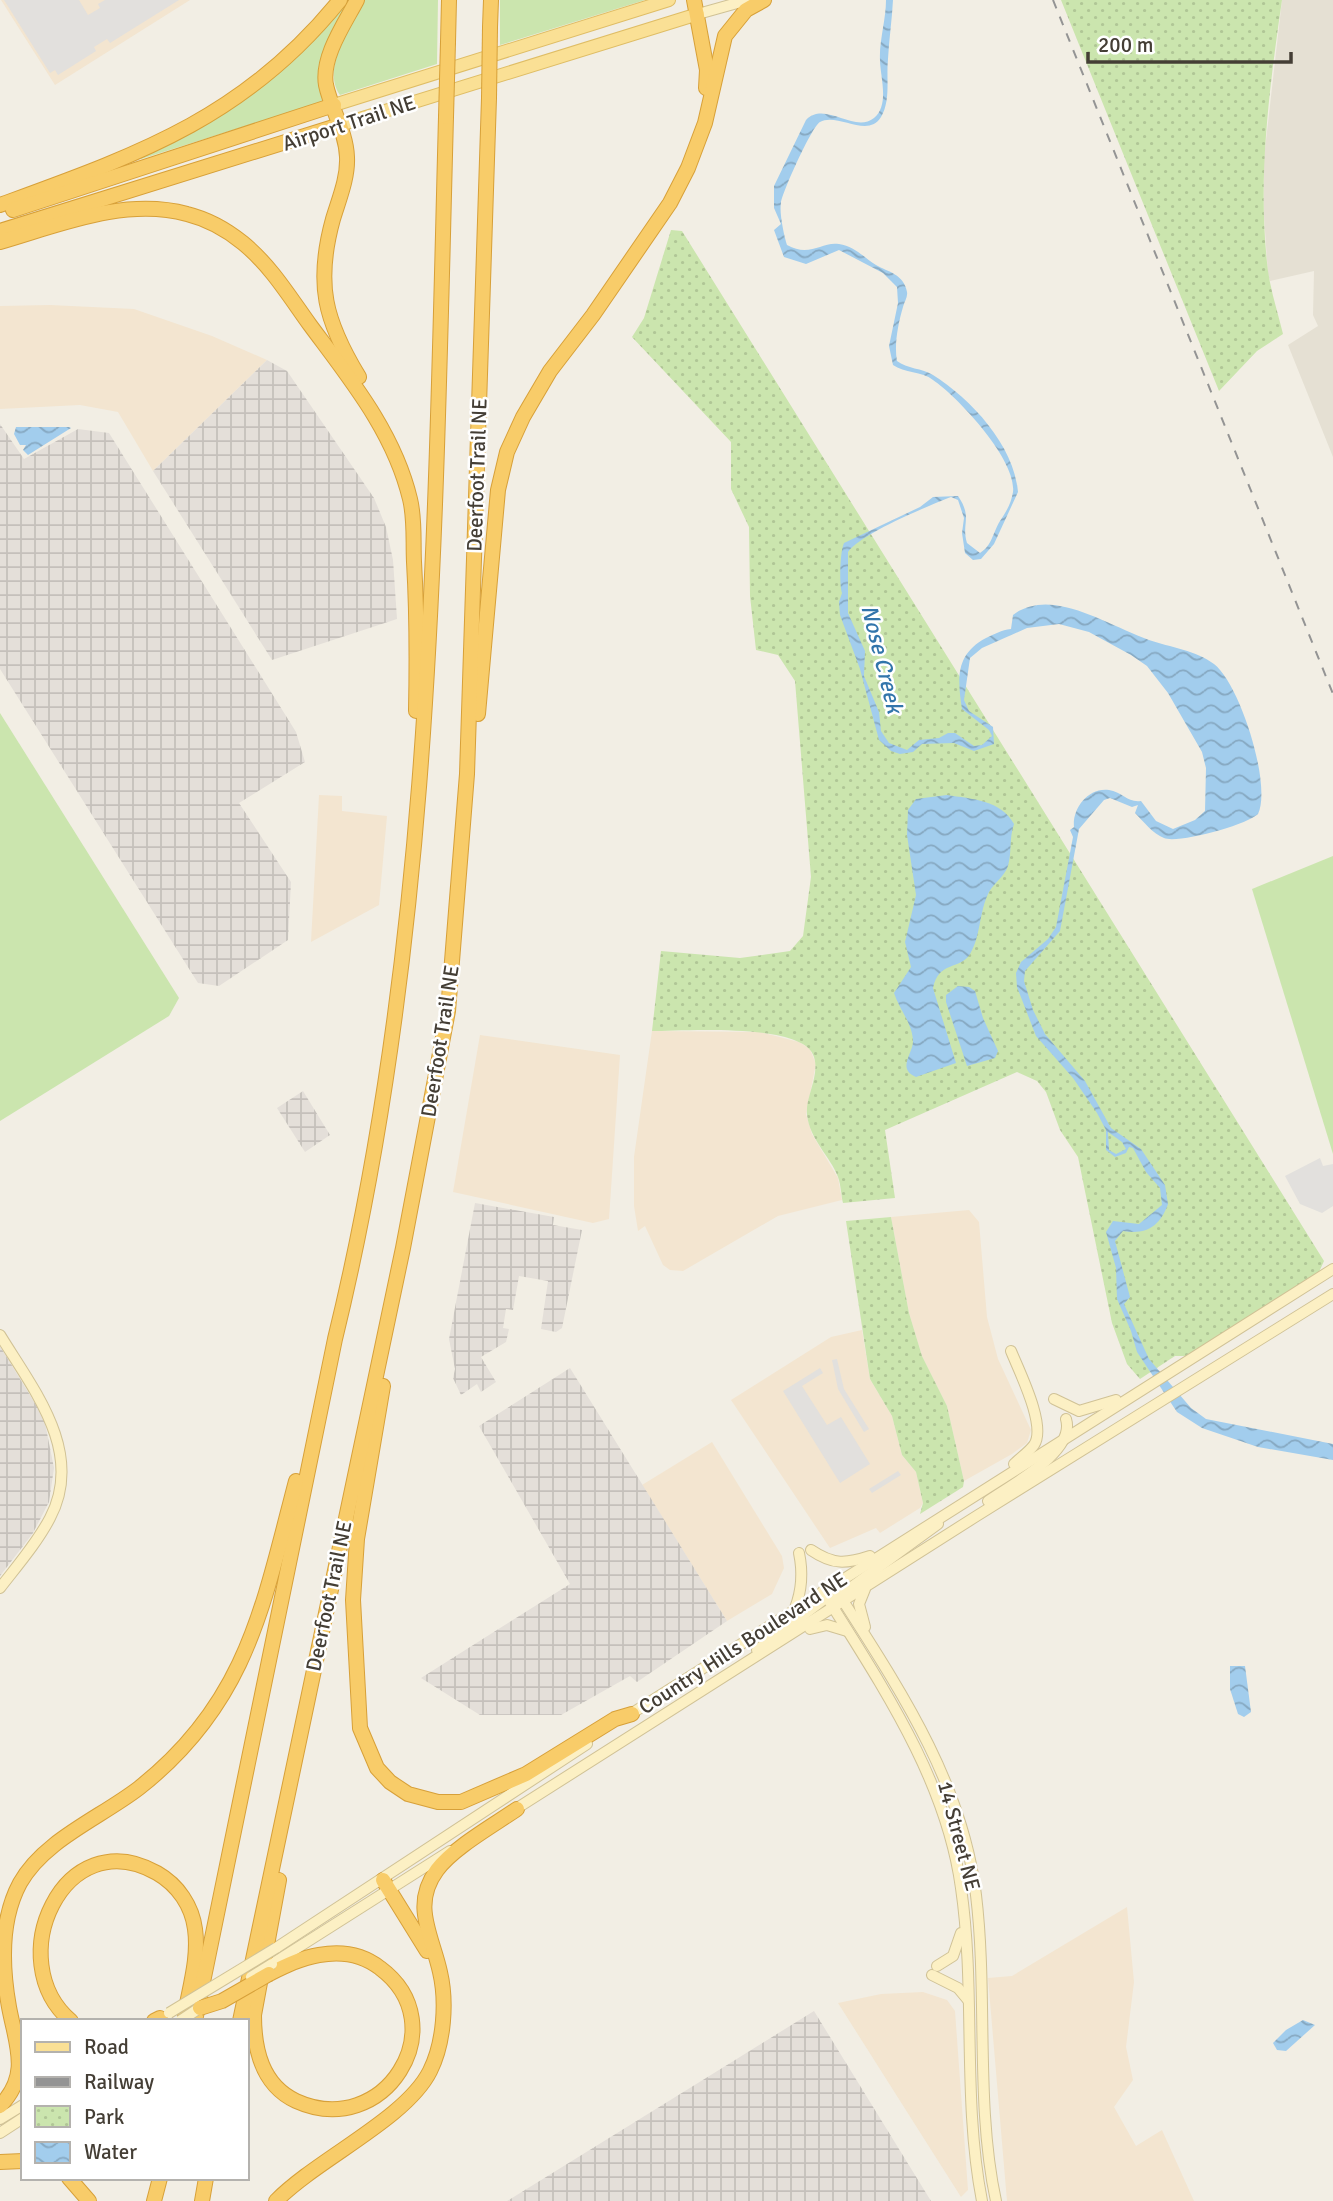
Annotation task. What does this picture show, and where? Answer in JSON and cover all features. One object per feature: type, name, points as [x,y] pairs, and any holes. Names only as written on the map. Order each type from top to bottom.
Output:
[{"type":"highway","points":[[0,205],[153,146],[218,112],[296,50],[340,0]]},
{"type":"highway","points":[[357,0],[330,58],[326,84],[347,156],[346,175],[324,261],[326,304],[334,332],[395,441],[410,498],[417,625],[416,812]]},
{"type":"highway","name":"Deerfoot Trail NE","points":[[197,2014],[335,1339],[358,1247],[393,1036],[421,775],[434,549],[449,0]]},
{"type":"highway","name":"Deerfoot Trail NE","points":[[240,2019],[403,1248],[448,1011],[467,774],[491,0]]},
{"type":"highway","points":[[467,774],[475,752],[498,490],[508,452],[523,417],[550,371],[662,216],[695,152],[705,123],[725,36],[746,10],[764,0]]},
{"type":"highway","points":[[695,152],[707,70],[696,7]]},
{"type":"highway","name":"Airport Trail NE","points":[[0,214],[334,105]]},
{"type":"highway","name":"Airport Trail NE","points":[[0,231],[340,125]]},
{"type":"highway","points":[[0,242],[80,219],[129,209],[158,209],[187,214],[214,224],[232,235],[259,258],[283,285],[364,398],[390,444],[410,498]]},
{"type":"highway","points":[[403,1248],[353,1575],[357,1700],[368,1752],[377,1768],[398,1789],[422,1800],[461,1802],[526,1774],[615,1719],[632,1714]]},
{"type":"highway","points":[[0,2106],[8,2098],[20,2072],[19,2046],[6,1986],[6,1927],[11,1903],[20,1882],[45,1854],[159,1772],[198,1731],[233,1678],[264,1603],[335,1339]]},
{"type":"highway","points":[[197,2014],[222,2001],[268,1969],[313,1956],[341,1953],[356,1955],[382,1970],[402,1992],[411,2016],[410,2048],[390,2085],[368,2102],[334,2110],[307,2106],[282,2092],[266,2074],[256,2049],[254,2015],[268,1969],[301,1731]]},
{"type":"highway","points":[[276,2201],[312,2168],[395,2111],[419,2088],[430,2071],[442,2041],[439,1969],[424,1917],[428,1886],[441,1864],[517,1809]]},
{"type":"highway","points":[[21,2024],[13,1995],[12,1921],[18,1896],[45,1854]]},
{"type":"highway","points":[[68,2019],[54,2008],[36,1979],[32,1949],[38,1920],[50,1897],[68,1878],[92,1865],[117,1861],[139,1864],[168,1880],[191,1913],[196,1944],[167,2019]]},
{"type":"highway","points":[[386,1884],[429,1954],[441,1988]]},
{"type":"highway","points":[[0,2162],[21,2161]]},
{"type":"highway","points":[[71,2180],[89,2201]]},
{"type":"highway","points":[[153,2201],[158,2180]]},
{"type":"highway","points":[[202,2201],[206,2180]]},
{"type":"main road","name":"Airport Trail NE","points":[[334,105],[669,0]]},
{"type":"main road","points":[[696,7],[748,0]]},
{"type":"main road","name":"Airport Trail NE","points":[[340,125],[696,7]]},
{"type":"main road","name":"Country Hills Boulevard NE","points":[[167,2019],[276,1948],[517,1809],[834,1608],[839,1593],[889,1549],[1333,1269]]},
{"type":"main road","name":"Country Hills Boulevard NE","points":[[268,1969],[632,1714],[794,1609],[825,1595],[866,1587],[1333,1294]]},
{"type":"main road","points":[[0,1335],[53,1424],[62,1468],[60,1491],[51,1517],[0,1588]]},
{"type":"main road","points":[[999,1479],[1034,1445],[1038,1436],[1033,1407],[1012,1351]]},
{"type":"main road","points":[[1054,1399],[1079,1410],[1112,1402],[1141,1390]]},
{"type":"main road","points":[[975,1517],[989,1501],[1061,1447],[1069,1429],[1066,1419]]},
{"type":"main road","points":[[839,1593],[930,1531],[962,1503]]},
{"type":"main road","points":[[811,1550],[830,1562],[848,1563],[889,1549]]},
{"type":"main road","points":[[794,1609],[800,1596],[803,1569],[799,1553]]},
{"type":"main road","points":[[866,1587],[859,1604],[868,1640]]},
{"type":"main road","name":"14 Street NE","points":[[839,1593],[933,1754],[955,1808],[972,1866],[979,1927],[988,2137],[996,2201]]},
{"type":"main road","points":[[722,1678],[825,1595]]},
{"type":"main road","name":"14 Street NE","points":[[825,1595],[890,1701],[933,1788],[954,1854],[964,1917],[974,2137],[982,2201]]},
{"type":"main road","points":[[781,1641],[819,1625],[848,1631]]},
{"type":"main road","points":[[964,1917],[958,1947],[953,1956],[934,1970],[958,1988],[968,2000]]},
{"type":"main road","points":[[167,2019],[197,2014]]},
{"type":"main road","points":[[0,2119],[21,2106]]},
{"type":"main road","points":[[0,2133],[21,2119]]},
{"type":"shaded area","points":[[1,0],[190,0],[55,85]]},
{"type":"shaded area","points":[[4,0],[79,0],[88,15],[100,8],[98,4],[105,0],[179,0],[110,43],[107,39],[94,47],[96,51],[58,75],[55,70],[50,73]]},
{"type":"shaded area","points":[[1282,0],[1333,0],[1333,457],[1288,345],[1318,326],[1313,315],[1314,271],[1270,281],[1268,274],[1264,158]]},
{"type":"shaded area","points":[[50,305],[134,309],[212,336],[267,360],[153,471],[118,412],[80,405],[0,409],[0,306]]},
{"type":"shaded area","points":[[267,360],[287,371],[374,498],[386,527],[393,560],[397,619],[272,660],[153,471]]},
{"type":"shaded area","points":[[0,424],[24,459],[78,429],[109,433],[296,732],[305,762],[239,803],[291,882],[288,940],[219,986],[198,983],[0,669]]},
{"type":"shaded area","points":[[319,795],[342,796],[342,811],[387,816],[379,905],[311,942]]},
{"type":"shaded area","points":[[652,1031],[760,1032],[799,1042],[810,1049],[816,1064],[806,1114],[812,1134],[838,1178],[842,1200],[778,1216],[683,1271],[670,1270],[663,1265],[645,1226],[638,1231],[634,1206],[634,1157]]},
{"type":"shaded area","points":[[480,1035],[620,1055],[609,1219],[593,1223],[453,1192]]},
{"type":"shaded area","points":[[303,1091],[330,1135],[305,1152],[277,1108]]},
{"type":"shaded area","points":[[1320,1158],[1323,1166],[1333,1164],[1333,1206],[1322,1213],[1300,1204],[1285,1176]]},
{"type":"shaded area","points":[[475,1203],[554,1217],[553,1225],[582,1230],[562,1328],[556,1332],[541,1329],[548,1281],[519,1276],[513,1310],[506,1309],[503,1328],[509,1329],[506,1342],[481,1357],[496,1382],[481,1392],[477,1384],[461,1395],[453,1378],[455,1369],[449,1339]]},
{"type":"shaded area","points":[[969,1210],[979,1222],[987,1317],[998,1359],[1031,1430],[1027,1443],[964,1481],[947,1406],[922,1356],[909,1313],[891,1217]]},
{"type":"shaded area","points":[[862,1330],[870,1379],[892,1416],[902,1455],[916,1472],[923,1503],[920,1508],[880,1533],[876,1528],[830,1548],[731,1400],[831,1337]]},
{"type":"shaded area","points":[[0,1346],[44,1418],[54,1468],[49,1502],[33,1533],[0,1576]]},
{"type":"shaded area","points":[[837,1359],[844,1389],[869,1429],[864,1432],[838,1389],[832,1360]]},
{"type":"shaded area","points":[[570,1368],[727,1621],[637,1682],[630,1676],[561,1715],[480,1715],[421,1678],[570,1584],[479,1426]]},
{"type":"shaded area","points":[[820,1368],[823,1373],[802,1386],[827,1425],[841,1417],[870,1464],[840,1483],[783,1391]]},
{"type":"shaded area","points":[[712,1442],[782,1556],[784,1568],[772,1594],[727,1621],[642,1485]]},
{"type":"shaded area","points":[[898,1471],[901,1475],[872,1493],[869,1489]]},
{"type":"shaded area","points":[[1127,1907],[1134,1982],[1126,2047],[1133,2080],[1114,2107],[1136,2146],[1162,2130],[1194,2201],[1007,2201],[988,1978],[1012,1976]]},
{"type":"shaded area","points":[[923,1992],[947,2000],[955,2011],[968,2190],[961,2197],[838,2003],[881,1994]]},
{"type":"shaded area","points":[[814,2011],[931,2201],[507,2201],[727,2065]]},
{"type":"green space","points":[[343,0],[349,0],[323,53],[320,75],[322,102],[141,159],[140,155],[209,121]]},
{"type":"green space","points":[[365,0],[438,0],[437,64],[340,95],[335,84],[336,59],[340,46]]},
{"type":"green space","points":[[500,0],[645,0],[500,45]]},
{"type":"green space","points":[[1061,0],[1282,0],[1269,102],[1264,203],[1268,271],[1283,334],[1257,351],[1219,391]]},
{"type":"green space","points":[[671,230],[682,231],[1324,1261],[1319,1272],[1187,1356],[1175,1356],[1140,1379],[1127,1364],[1112,1323],[1078,1157],[1060,1130],[1046,1092],[1037,1081],[1017,1072],[885,1130],[895,1198],[843,1203],[838,1177],[809,1124],[807,1108],[815,1064],[814,1057],[805,1046],[789,1038],[766,1033],[652,1031],[661,951],[740,958],[790,951],[803,936],[811,877],[795,681],[778,655],[756,650],[750,596],[749,527],[731,489],[731,442],[632,337],[644,318]]},
{"type":"green space","points":[[0,713],[179,998],[169,1016],[0,1121]]},
{"type":"green space","points":[[1333,856],[1333,1154],[1252,889]]},
{"type":"green space","points":[[891,1217],[909,1313],[922,1356],[947,1406],[964,1481],[963,1487],[920,1514],[923,1503],[916,1472],[902,1455],[892,1416],[870,1379],[846,1221]]},
{"type":"water","points":[[886,0],[893,0],[884,110],[875,123],[868,126],[827,120],[816,126],[798,160],[781,203],[781,218],[787,245],[795,249],[809,250],[833,244],[845,245],[903,281],[907,294],[897,334],[897,361],[933,375],[976,410],[1008,457],[1018,492],[994,544],[981,559],[973,560],[965,553],[962,533],[964,518],[958,500],[951,497],[880,529],[848,552],[848,613],[865,651],[864,676],[879,712],[881,731],[889,743],[907,750],[919,740],[939,738],[948,733],[955,733],[974,746],[982,745],[992,736],[989,730],[962,709],[959,687],[961,667],[976,644],[998,632],[1011,629],[1013,615],[1032,606],[1054,605],[1090,615],[1149,640],[1200,656],[1214,664],[1224,675],[1243,713],[1257,759],[1261,781],[1258,814],[1227,828],[1171,839],[1160,836],[1135,813],[1138,805],[1132,807],[1110,798],[1104,800],[1079,829],[1060,931],[1025,971],[1024,981],[1033,1010],[1045,1034],[1085,1081],[1111,1128],[1141,1149],[1165,1185],[1168,1204],[1157,1223],[1139,1232],[1123,1231],[1115,1241],[1130,1297],[1124,1304],[1149,1359],[1191,1408],[1206,1419],[1333,1444],[1333,1460],[1258,1447],[1202,1428],[1177,1412],[1137,1352],[1117,1299],[1116,1268],[1106,1232],[1113,1221],[1139,1224],[1162,1205],[1160,1188],[1146,1172],[1133,1148],[1129,1147],[1126,1153],[1115,1157],[1106,1150],[1106,1130],[1097,1113],[1073,1078],[1036,1036],[1017,987],[1016,973],[1021,962],[1048,939],[1056,927],[1073,837],[1070,830],[1074,827],[1079,807],[1088,796],[1101,790],[1109,790],[1141,801],[1156,821],[1173,829],[1195,820],[1205,811],[1206,768],[1202,752],[1168,693],[1147,666],[1089,632],[1059,624],[1027,628],[982,648],[970,658],[964,700],[969,711],[993,727],[994,744],[974,751],[954,743],[922,744],[913,752],[900,754],[891,751],[879,740],[860,669],[840,615],[840,568],[844,543],[920,507],[933,497],[958,496],[966,515],[967,543],[980,553],[990,543],[1013,492],[1006,463],[984,430],[957,400],[929,377],[893,365],[889,346],[898,303],[897,287],[883,273],[839,250],[806,264],[784,257],[774,230],[781,224],[774,208],[774,186],[806,120],[822,114],[866,122],[879,112],[883,98],[880,53]],"holes":[[[1108,1132],[1122,1142],[1126,1149],[1116,1154],[1109,1150]]]},
{"type":"water","points":[[16,427],[71,428],[28,455],[23,450],[26,445],[20,445],[14,434]]},
{"type":"water","points":[[947,795],[994,805],[1014,824],[1008,866],[986,899],[974,947],[960,963],[940,973],[933,988],[956,1063],[916,1077],[910,1074],[906,1066],[913,1042],[911,1029],[894,993],[911,967],[905,942],[916,895],[907,835],[908,810],[916,799]]},
{"type":"water","points":[[958,986],[969,987],[975,991],[983,1018],[998,1051],[995,1058],[967,1066],[946,1002],[946,995]]},
{"type":"water","points":[[1230,1666],[1245,1666],[1251,1712],[1244,1717],[1238,1714],[1230,1689]]},
{"type":"water","points":[[1303,2020],[1315,2025],[1286,2051],[1277,2050],[1273,2043],[1286,2030]]},
{"type":"railway","points":[[1053,0],[1333,694]]},
{"type":"water label","name":"Nose Creek","points":[[882,659]]}]
